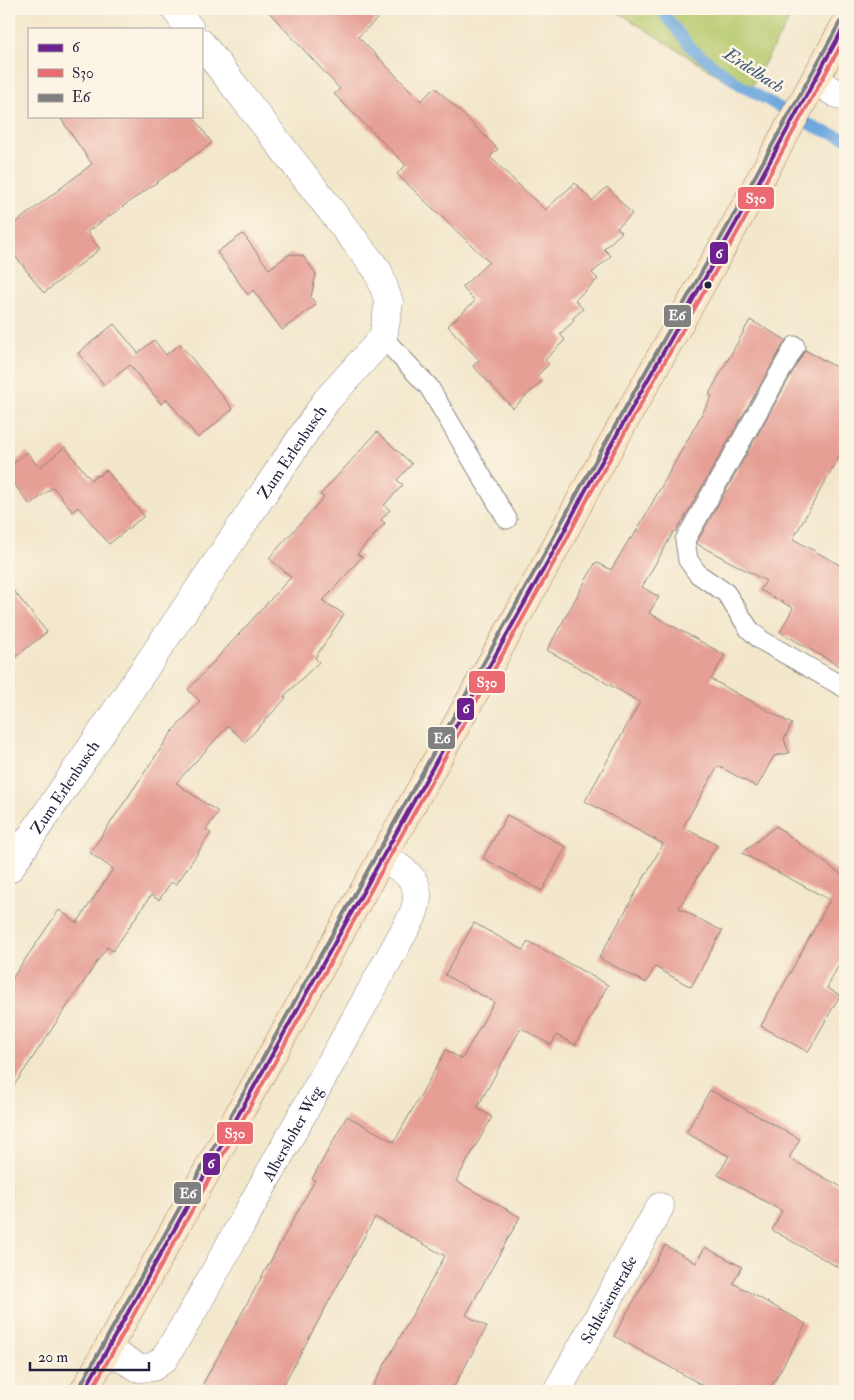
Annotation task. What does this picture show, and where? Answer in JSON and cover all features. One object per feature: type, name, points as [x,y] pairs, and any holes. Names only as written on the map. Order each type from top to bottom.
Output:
[{"type":"main road","points":[[84,1391],[845,25]]},
{"type":"street","points":[[175,9],[189,28]]},
{"type":"street","points":[[202,44],[378,272],[389,302],[383,338]]},
{"type":"street","points":[[811,87],[845,97]]},
{"type":"street","name":"Zum Erlenbusch","points":[[9,869],[326,402],[383,338]]},
{"type":"street","name":"Albersloher Weg","points":[[107,1350],[139,1368],[153,1367],[159,1364],[164,1359],[202,1294],[412,917],[416,907],[416,885],[403,869],[382,857]]},
{"type":"street","name":"Schlesienstraße","points":[[557,1391],[660,1207]]},
{"type":"lane","points":[[383,338],[429,387],[508,520]]},
{"type":"lane","points":[[796,346],[685,540],[688,560],[698,574],[726,593],[749,629],[760,640],[845,688]]},
{"type":"green space","points":[[613,9],[795,9],[747,94]]},
{"type":"building","points":[[266,9],[387,9],[358,37],[421,101],[435,87],[498,149],[490,157],[545,210],[575,183],[592,201],[607,187],[632,214],[617,228],[622,232],[604,249],[611,256],[592,273],[598,279],[575,300],[583,309],[573,318],[574,321],[560,334],[565,340],[545,360],[549,364],[537,376],[542,381],[513,408],[473,366],[479,360],[448,326],[475,301],[462,287],[489,262],[397,174],[406,165],[334,94],[340,89]]},
{"type":"building","points":[[60,118],[194,118],[212,143],[87,232],[100,249],[44,293],[9,248],[9,228],[92,164]]},
{"type":"building","points":[[243,234],[269,269],[290,254],[303,256],[316,274],[311,297],[316,305],[282,330],[253,290],[248,295],[217,252]]},
{"type":"building","points":[[750,320],[786,340],[676,532],[674,531],[642,587],[659,597],[649,613],[725,655],[711,679],[792,724],[784,739],[789,753],[774,756],[757,787],[718,766],[683,827],[717,845],[679,908],[722,931],[691,987],[655,967],[646,983],[599,958],[663,844],[585,801],[640,702],[547,650],[596,562],[611,570],[630,538],[632,539],[712,396],[709,394]]},
{"type":"building","points":[[114,324],[138,353],[154,340],[166,355],[180,344],[233,409],[198,438],[167,399],[161,404],[130,365],[104,385],[78,353]]},
{"type":"building","points":[[805,350],[845,372],[845,446],[793,539],[845,568],[845,669],[780,632],[793,608],[760,590],[766,581],[697,544]]},
{"type":"building","points":[[377,432],[412,464],[397,480],[403,485],[384,505],[390,510],[381,520],[385,523],[357,554],[362,557],[323,601],[344,614],[315,658],[319,662],[284,696],[286,698],[245,742],[228,726],[176,783],[218,812],[206,830],[211,833],[176,885],[171,882],[159,900],[151,895],[113,951],[107,947],[9,1093],[9,983],[59,910],[77,923],[113,869],[90,853],[172,732],[200,701],[188,690],[291,577],[269,558],[324,497],[320,495]]},
{"type":"building","points":[[65,447],[91,480],[106,470],[144,516],[109,544],[78,507],[73,512],[53,487],[30,505],[9,477],[9,467],[27,452],[39,468]]},
{"type":"building","points":[[9,585],[47,632],[9,662]]},
{"type":"building","points":[[507,815],[566,847],[542,891],[483,858]]},
{"type":"building","points":[[776,826],[843,876],[845,871],[845,953],[827,988],[840,995],[808,1052],[761,1026],[830,900],[742,853]]},
{"type":"building","points":[[474,923],[523,950],[528,941],[608,985],[575,1045],[557,1035],[551,1045],[521,1028],[477,1108],[492,1117],[456,1181],[520,1217],[466,1315],[487,1327],[457,1381],[451,1391],[370,1391],[445,1256],[375,1217],[280,1391],[199,1391],[315,1180],[312,1179],[347,1116],[394,1142],[446,1050],[462,1059],[494,1002],[445,975]]},
{"type":"building","points":[[710,1090],[800,1139],[789,1158],[845,1189],[845,1271],[772,1230],[782,1211],[718,1175],[729,1156],[686,1133]]},
{"type":"building","points":[[665,1245],[696,1263],[705,1247],[742,1267],[733,1283],[806,1324],[769,1391],[713,1391],[614,1336]]},
{"type":"waterway","name":"Erdelbach","points":[[660,9],[691,48],[740,85],[818,129],[845,138]]},
{"type":"transit line","name":"E6","points":[[79,1388],[840,22]]},
{"type":"transit line","name":"6","points":[[84,1391],[845,25]]},
{"type":"transit line","name":"S30","points":[[91,1391],[845,38]]}]
